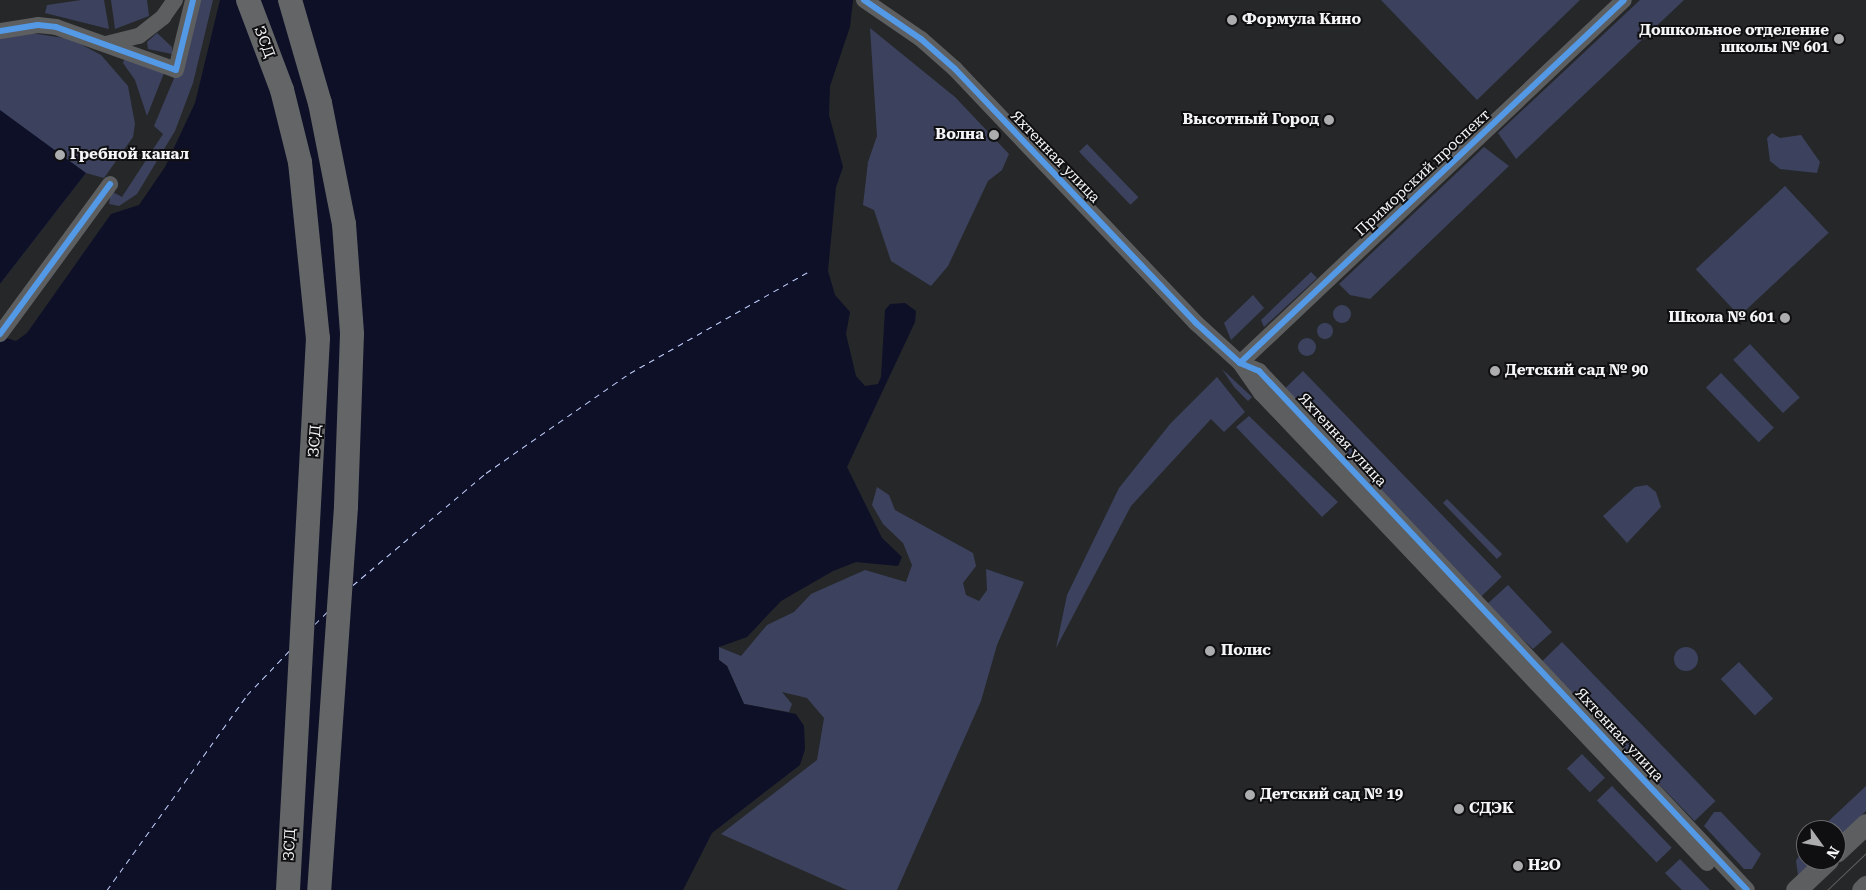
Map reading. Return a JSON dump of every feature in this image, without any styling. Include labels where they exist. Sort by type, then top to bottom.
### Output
[{"type":"highway","name":"ЗСД","points":[[248,0],[282,90],[300,162],[318,338],[288,890]]},
{"type":"highway","points":[[290,0],[320,103],[344,224],[352,334],[346,498],[319,890]]},
{"type":"main road","points":[[1846,843],[1866,824]]},
{"type":"main road","points":[[1796,890],[1817,870]]},
{"type":"main road","points":[[1862,890],[1866,886]]},
{"type":"street","points":[[106,44],[139,36],[163,17],[174,0]]},
{"type":"street","points":[[0,31],[38,24],[106,44],[176,70],[193,0]]},
{"type":"street","name":"Яхтенная улица","points":[[864,0],[902,26],[954,69],[1240,363],[1256,387],[1732,890]]},
{"type":"street","name":"Приморский проспект","points":[[1240,363],[1624,0]]},
{"type":"street","points":[[5,327],[110,184]]},
{"type":"street","name":"Яхтенная улица","points":[[1240,363],[1259,371],[1747,890]]},
{"type":"shaded area","points":[[81,0],[104,0],[109,29],[45,13],[47,5]]},
{"type":"shaded area","points":[[111,0],[147,0],[149,16],[115,29]]},
{"type":"shaded area","points":[[198,0],[213,0],[193,83],[175,131],[137,194],[119,206],[109,204],[111,191],[122,197],[163,134],[154,126],[180,64]]},
{"type":"shaded area","points":[[220,0],[853,0],[850,27],[830,86],[829,115],[843,167],[836,187],[828,271],[835,295],[850,312],[846,334],[856,376],[865,386],[878,384],[881,377],[885,310],[890,304],[905,303],[916,311],[915,322],[847,467],[882,538],[902,557],[898,566],[856,562],[833,571],[781,601],[747,637],[719,647],[719,660],[727,666],[744,704],[796,714],[804,726],[805,749],[800,765],[712,833],[683,890],[0,890],[0,336],[16,341],[27,333],[111,214],[139,205],[165,167],[195,103]]},
{"type":"shaded area","points":[[1381,0],[1580,0],[1477,100]]},
{"type":"shaded area","points":[[1640,0],[1684,0],[1516,159],[1498,133]]},
{"type":"shaded area","points":[[870,28],[955,97],[1009,154],[1002,170],[988,181],[948,266],[931,286],[891,261],[874,210],[863,205],[868,162],[877,136]]},
{"type":"shaded area","name":"Гребной канал","points":[[24,32],[71,39],[101,55],[128,86],[135,124],[133,137],[104,178],[86,173],[0,284],[0,38]]},
{"type":"shaded area","points":[[157,33],[172,47],[172,54],[148,49],[147,42]]},
{"type":"shaded area","points":[[125,57],[164,73],[147,116],[135,80],[123,63]]},
{"type":"shaded area","name":"Гребной канал","points":[[0,110],[86,173],[0,284]]},
{"type":"shaded area","points":[[1772,133],[1780,138],[1801,135],[1820,162],[1817,173],[1780,169],[1770,161],[1767,138]]},
{"type":"shaded area","points":[[1087,144],[1138,197],[1130,205],[1079,152]]},
{"type":"shaded area","points":[[1484,147],[1509,166],[1370,299],[1350,295],[1339,284]]},
{"type":"shaded area","points":[[1785,186],[1829,233],[1739,316],[1696,269]]},
{"type":"shaded area","points":[[1311,272],[1317,278],[1264,327],[1261,320]]},
{"type":"shaded area","points":[[1253,295],[1264,308],[1231,340],[1224,323]]},
{"type":"shaded area","points":[[1342,305],[1348,308],[1351,314],[1348,320],[1342,323],[1336,320],[1333,314],[1336,308]]},
{"type":"shaded area","points":[[1322,323],[1328,323],[1333,328],[1331,337],[1322,339],[1317,334],[1317,328]]},
{"type":"shaded area","points":[[1307,338],[1313,341],[1316,347],[1313,353],[1307,356],[1301,353],[1298,347],[1301,341]]},
{"type":"shaded area","points":[[1750,344],[1800,397],[1783,413],[1733,360]]},
{"type":"shaded area","points":[[1222,369],[1252,397],[1248,401],[1234,387]]},
{"type":"shaded area","points":[[1303,371],[1502,577],[1482,596],[1283,390]]},
{"type":"shaded area","points":[[1721,373],[1774,428],[1759,442],[1706,388]]},
{"type":"shaded area","points":[[1217,377],[1245,412],[1224,432],[1211,419],[1131,506],[1056,648],[1067,595],[1119,488],[1170,424]]},
{"type":"shaded area","points":[[1249,416],[1338,502],[1322,517],[1236,427]]},
{"type":"shaded area","points":[[1647,485],[1656,492],[1661,507],[1627,543],[1603,516],[1635,487]]},
{"type":"shaded area","points":[[877,487],[889,495],[895,510],[973,553],[976,566],[963,583],[966,595],[979,601],[987,590],[986,569],[1024,582],[997,645],[981,701],[897,890],[847,890],[721,834],[817,760],[824,718],[807,698],[782,692],[792,704],[789,712],[744,704],[727,666],[719,660],[719,647],[741,656],[767,625],[794,612],[811,594],[865,570],[906,582],[912,565],[903,543],[883,524],[872,505]]},
{"type":"shaded area","points":[[1447,499],[1502,554],[1497,559],[1443,503]]},
{"type":"shaded area","points":[[1508,585],[1552,632],[1533,649],[1486,605]]},
{"type":"shaded area","points":[[1562,642],[1716,801],[1695,821],[1541,662]]},
{"type":"shaded area","points":[[1686,647],[1694,651],[1698,659],[1694,667],[1686,671],[1678,667],[1674,659],[1678,651]]},
{"type":"shaded area","points":[[1739,662],[1773,699],[1755,716],[1721,679]]},
{"type":"shaded area","points":[[1582,754],[1605,778],[1590,792],[1567,769]]},
{"type":"shaded area","points":[[1612,786],[1672,848],[1657,862],[1597,801]]},
{"type":"shaded area","points":[[1866,786],[1866,811],[1846,830],[1846,820],[1830,820]]},
{"type":"shaded area","points":[[1714,812],[1721,812],[1761,854],[1752,869],[1744,869],[1704,826]]},
{"type":"shaded area","points":[[1680,859],[1710,890],[1682,890],[1665,873]]},
{"type":"shaded area","points":[[1797,870],[1804,870],[1798,875]]},
{"type":"ferry route","points":[[353,585],[486,473],[630,373],[811,270]]},
{"type":"ferry route","points":[[315,624],[328,611]]},
{"type":"ferry route","points":[[107,890],[247,695],[289,651]]},
{"type":"tram line","points":[[1827,890],[1866,853]]},
{"type":"cycle path","points":[[0,31],[38,25],[56,27],[176,70],[193,0]]},
{"type":"cycle path","points":[[864,0],[921,39],[955,69],[1196,323],[1240,363],[1259,371],[1747,890]]},
{"type":"cycle path","points":[[1240,363],[1624,0]]},
{"type":"cycle path","points":[[0,334],[110,184]]},
{"type":"place","name":"Формула Кино","points":[[1232,20]]},
{"type":"place","name":"Дошкольное отделение школы № 601","points":[[1839,39]]},
{"type":"place","name":"Высотный Город","points":[[1329,120]]},
{"type":"place","name":"Волна","points":[[994,135]]},
{"type":"place","name":"Гребной канал","points":[[60,155]]},
{"type":"place","name":"Школа № 601","points":[[1785,318]]},
{"type":"place","name":"Детский сад № 90","points":[[1495,371]]},
{"type":"place","name":"Полис","points":[[1210,651]]},
{"type":"place","name":"Детский сад № 19","points":[[1250,795]]},
{"type":"place","name":"СДЭК","points":[[1459,809]]},
{"type":"place","name":"H2O","points":[[1518,866]]}]
